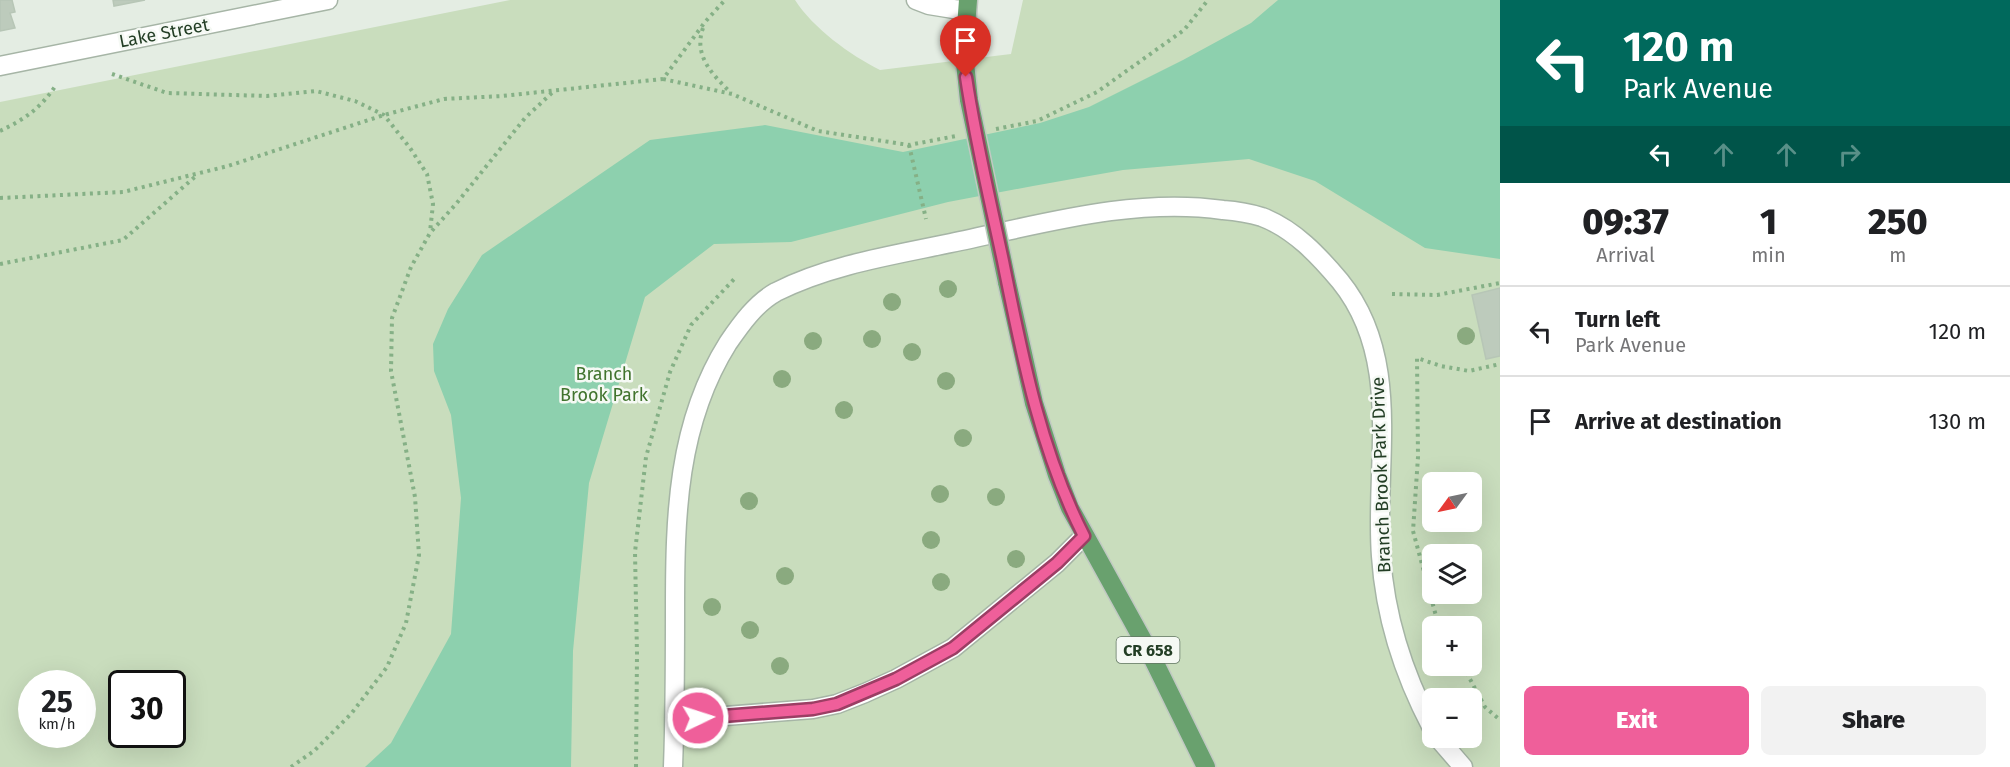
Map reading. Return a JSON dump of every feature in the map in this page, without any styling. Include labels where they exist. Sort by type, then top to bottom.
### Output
[{"type":"main road","name":"CR 658","points":[[967,6],[964,54],[969,100],[1027,377],[1041,429],[1065,497],[1084,536],[1150,653],[1206,767]]},
{"type":"street","name":"Lake Street","points":[[0,66],[328,0]]},
{"type":"street","points":[[916,0],[929,5],[967,6]]},
{"type":"street","name":"Branch Brook Park Drive","points":[[673,767],[675,535],[678,493],[685,449],[697,406],[717,364],[739,328],[763,301],[791,286],[852,265],[1101,213],[1150,207],[1213,208],[1264,218],[1289,232],[1315,253],[1337,277],[1357,305],[1376,354],[1381,394],[1380,532],[1384,587],[1395,636],[1407,674],[1422,706]]},
{"type":"street","points":[[675,720],[813,709],[837,704],[866,693],[953,648],[1057,563],[1084,536]]},
{"type":"street","points":[[1447,748],[1463,767]]},
{"type":"path","points":[[0,198],[123,192],[228,166],[384,115],[444,99],[663,79],[705,22],[725,0]]},
{"type":"path","points":[[705,22],[699,39],[707,68],[732,94]]},
{"type":"path","points":[[112,74],[167,93],[267,96],[316,91],[355,101],[384,115],[410,148],[426,174],[433,204],[430,233]]},
{"type":"path","points":[[0,130],[20,121],[45,102],[56,85]]},
{"type":"path","points":[[291,767],[314,751],[351,714],[387,667],[406,623],[418,555],[415,497],[391,371],[392,318],[411,267],[430,233],[525,118],[555,90]]},
{"type":"path","points":[[909,145],[926,219]]},
{"type":"path","points":[[0,264],[123,240],[199,173]]},
{"type":"path","points":[[1392,294],[1437,295],[1500,283]]},
{"type":"path","points":[[1436,616],[1413,531],[1418,458],[1418,358],[1441,366],[1469,371],[1500,364]]},
{"type":"path","points":[[1468,676],[1485,707],[1500,720]]},
{"type":"green space","name":"Branch Brook Park","points":[[510,0],[795,0],[812,21],[833,40],[880,70],[1011,54],[1023,0],[1500,0],[1500,767],[0,767],[0,102]]},
{"type":"shaded area","points":[[1278,0],[1500,0],[1500,259],[1425,248],[1315,181],[1249,159],[1123,170],[1033,186],[948,202],[791,242],[714,244],[645,297],[589,483],[573,651],[571,767],[365,767],[391,743],[451,634],[461,498],[451,415],[434,371],[433,344],[448,309],[482,255],[650,140],[765,125],[903,152],[1040,123],[1089,107],[1183,60],[1251,23]]},
{"type":"building","points":[[0,0],[12,0],[15,12],[10,13],[15,28],[0,31]]},
{"type":"building","points":[[113,0],[145,0],[114,6]]},
{"type":"building","points":[[1500,288],[1500,356],[1486,359],[1472,295]]},
{"type":"route","points":[[698,718],[813,709],[837,704],[896,679],[953,648],[1057,563],[1084,536],[1057,475],[1037,416],[966,77]]}]
